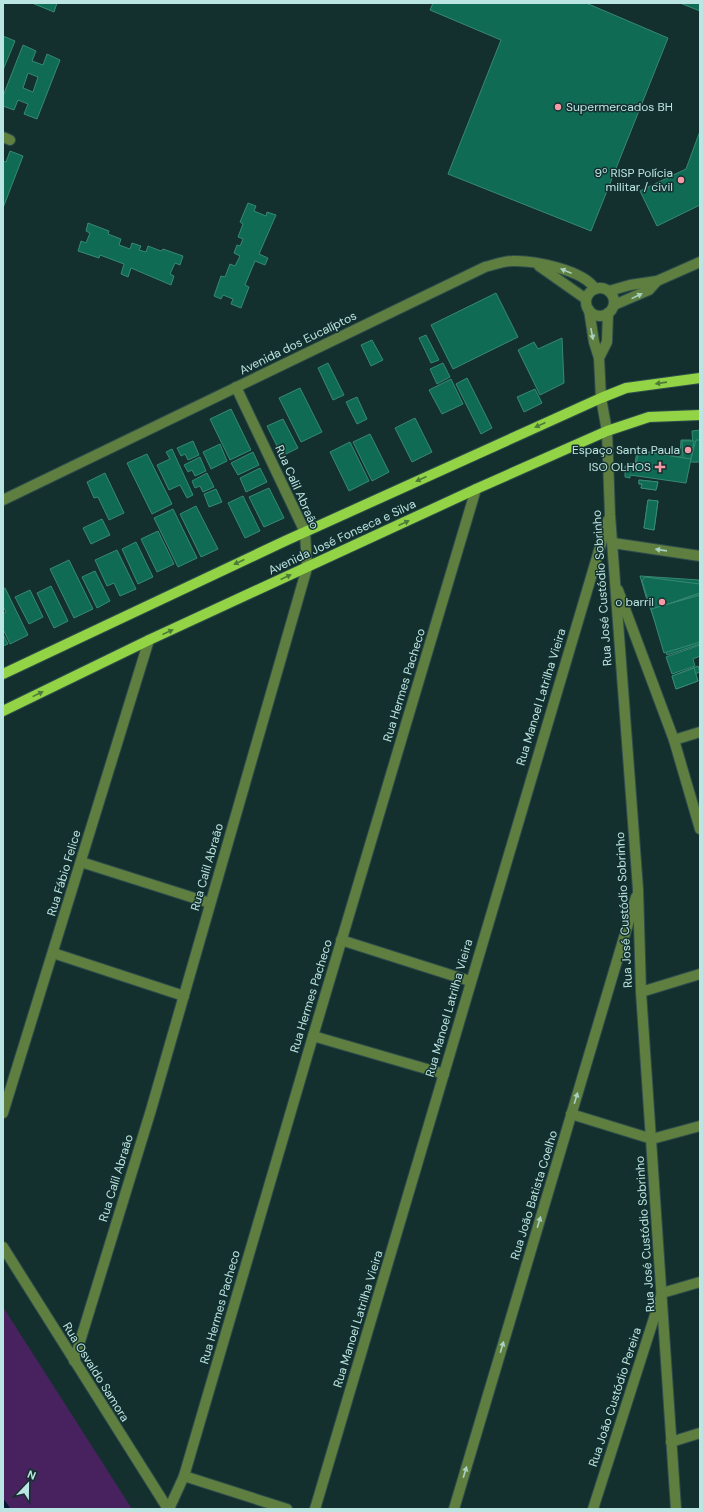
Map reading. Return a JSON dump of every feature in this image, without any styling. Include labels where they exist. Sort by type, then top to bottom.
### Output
[{"type":"main road","name":"Avenida José Fonseca e Silva","points":[[3,674],[305,532],[600,398],[626,388],[700,378]]},
{"type":"main road","name":"Avenida José Fonseca e Silva","points":[[3,711],[149,640],[476,489],[607,431],[649,417],[700,415]]},
{"type":"street","name":"Avenida dos Eucalíptos","points":[[3,500],[485,267],[511,261],[533,262],[558,268],[585,279],[594,289]]},
{"type":"street","points":[[533,262],[586,299],[594,342],[599,358]]},
{"type":"street","points":[[589,310],[599,316],[611,301],[630,285],[657,281],[700,262]]},
{"type":"street","points":[[611,301],[649,290],[657,281]]},
{"type":"street","points":[[586,299],[588,294],[594,289],[604,288],[611,301]]},
{"type":"street","name":"Rua José Custódio Sobrinho","points":[[611,301],[607,342],[599,358],[600,398],[607,431],[614,579],[638,889],[641,992],[676,1509]]},
{"type":"street","name":"Rua Calil Abraão","points":[[74,1361],[151,1110],[307,568],[305,532],[236,387]]},
{"type":"street","name":"Rua Hermes Pacheco","points":[[169,1509],[184,1476],[341,940],[476,489]]},
{"type":"street","name":"Rua Manoel Latrilha Vieira","points":[[315,1509],[444,1074],[470,981],[610,515]]},
{"type":"street","points":[[613,543],[700,556]]},
{"type":"street","points":[[614,579],[674,740],[700,829]]},
{"type":"street","name":"Rua Fábio Felice","points":[[3,1113],[149,640]]},
{"type":"street","points":[[674,740],[700,732]]},
{"type":"street","points":[[81,862],[210,903]]},
{"type":"street","name":"Rua João Batista Coelho","points":[[454,1509],[638,889]]},
{"type":"street","points":[[341,940],[470,981]]},
{"type":"street","points":[[53,953],[184,996]]},
{"type":"street","points":[[641,992],[700,974]]},
{"type":"street","points":[[313,1036],[444,1074]]},
{"type":"street","points":[[571,1114],[652,1139],[700,1126]]},
{"type":"street","name":"Rua Osvaldo Samora","points":[[3,1247],[169,1509]]},
{"type":"street","points":[[662,1293],[700,1282]]},
{"type":"street","name":"Rua João Custódio Pereira","points":[[593,1509],[662,1293]]},
{"type":"street","points":[[671,1442],[700,1433]]},
{"type":"street","points":[[184,1476],[287,1509]]},
{"type":"shaded area","points":[[3,1307],[132,1509],[3,1509]]},
{"type":"building","points":[[32,3],[57,3],[54,12]]},
{"type":"building","name":"Supermercados BH","points":[[433,3],[586,3],[668,38],[591,231],[448,174],[501,40],[430,10]]},
{"type":"building","points":[[680,3],[700,3],[700,11]]},
{"type":"building","points":[[3,36],[15,41],[3,70]]},
{"type":"building","points":[[23,45],[36,51],[32,61],[43,65],[47,54],[60,60],[37,119],[24,114],[28,104],[18,100],[14,110],[3,106],[3,96]],"holes":[[[28,73],[38,77],[33,92],[23,88]]]},
{"type":"building","name":"9º RISP Polícia militar / civil","points":[[700,131],[700,205],[657,226],[640,191],[686,169]]},
{"type":"building","points":[[10,151],[23,156],[3,208],[3,161],[6,162]]},
{"type":"building","points":[[248,203],[256,206],[254,211],[266,216],[267,212],[276,215],[259,254],[268,258],[265,265],[255,261],[245,285],[249,287],[241,308],[231,304],[233,299],[223,295],[221,299],[214,296],[221,276],[225,277],[230,264],[235,266],[240,256],[234,253],[237,245],[240,246],[243,239],[238,237],[243,224],[240,222]]},
{"type":"building","points":[[88,223],[109,231],[108,234],[121,239],[119,245],[130,249],[132,243],[141,246],[139,250],[146,252],[148,246],[161,251],[163,249],[183,256],[180,265],[175,263],[170,274],[174,276],[171,285],[131,268],[128,277],[121,274],[124,264],[100,255],[99,258],[78,251],[81,241],[86,243],[90,233],[86,231]]},
{"type":"building","points":[[496,293],[518,337],[453,369],[431,325]]},
{"type":"building","points":[[426,335],[439,360],[431,363],[419,338]]},
{"type":"building","points":[[562,338],[564,383],[540,395],[518,350],[534,342],[538,349]]},
{"type":"building","points":[[372,340],[383,360],[371,366],[361,345]]},
{"type":"building","points":[[328,363],[344,395],[333,400],[318,368]]},
{"type":"building","points":[[443,363],[450,377],[437,384],[430,369]]},
{"type":"building","points":[[467,378],[492,428],[481,434],[456,384]]},
{"type":"building","points":[[451,379],[463,404],[442,414],[429,390]]},
{"type":"building","points":[[300,388],[322,432],[301,442],[279,398]]},
{"type":"building","points":[[535,389],[542,403],[524,412],[517,397]]},
{"type":"building","points":[[357,397],[367,419],[357,424],[346,402]]},
{"type":"building","points":[[231,409],[251,450],[230,460],[210,419]]},
{"type":"building","points":[[415,418],[432,452],[412,462],[395,428]]},
{"type":"building","points":[[283,419],[298,448],[282,456],[267,426]]},
{"type":"building","points":[[700,430],[700,461],[694,462],[692,431]]},
{"type":"building","points":[[370,434],[389,472],[372,481],[353,442]]},
{"type":"building","name":"ISO OLHOS","points":[[681,440],[691,440],[685,481],[627,474],[628,464],[635,464],[637,450],[680,457]]},
{"type":"building","points":[[696,440],[700,440],[700,462],[690,462]]},
{"type":"building","points":[[193,441],[199,455],[188,460],[185,454],[181,456],[177,448]]},
{"type":"building","name":"Espaço Santa Paula","points":[[682,441],[694,441],[691,459],[683,458]]},
{"type":"building","points":[[350,442],[369,481],[349,491],[330,452]]},
{"type":"building","points":[[220,444],[227,461],[211,469],[203,452]]},
{"type":"building","points":[[172,449],[193,495],[187,498],[180,485],[169,490],[157,465],[170,459],[166,452]]},
{"type":"building","name":"ISO OLHOS","points":[[639,451],[691,459],[686,483],[630,475],[630,478],[625,477],[625,466],[631,467],[631,463],[636,464]]},
{"type":"building","points":[[253,452],[259,465],[238,475],[231,463]]},
{"type":"building","points":[[147,454],[172,504],[152,514],[127,463]]},
{"type":"building","points":[[200,457],[206,471],[195,476],[192,470],[188,472],[184,465]]},
{"type":"building","points":[[260,468],[267,482],[246,492],[240,478]]},
{"type":"building","points":[[105,473],[124,513],[109,520],[98,497],[94,498],[87,482]]},
{"type":"building","points":[[207,473],[214,487],[203,492],[200,486],[195,488],[192,481]]},
{"type":"building","points":[[639,480],[658,482],[656,490],[641,488],[642,484],[639,484]]},
{"type":"building","points":[[639,480],[658,482],[656,490],[641,488],[642,484],[639,484]]},
{"type":"building","points":[[269,488],[284,518],[264,527],[249,497]]},
{"type":"building","points":[[216,489],[222,502],[209,507],[204,494]]},
{"type":"building","points":[[243,496],[260,531],[245,538],[228,503]]},
{"type":"building","points":[[648,500],[658,501],[654,530],[644,528]]},
{"type":"building","points":[[648,500],[658,501],[654,530],[644,528]]},
{"type":"building","points":[[196,506],[218,549],[201,557],[180,514]]},
{"type":"building","points":[[173,509],[197,558],[178,567],[154,518]]},
{"type":"building","points":[[102,519],[110,535],[91,544],[83,528]]},
{"type":"building","points":[[158,531],[174,564],[157,572],[141,539]]},
{"type":"building","points":[[136,542],[153,577],[138,584],[122,549]]},
{"type":"building","points":[[117,550],[136,589],[120,596],[114,583],[107,586],[95,560]]},
{"type":"building","points":[[69,560],[93,609],[74,618],[50,569]]},
{"type":"building","points":[[95,571],[110,601],[97,608],[82,577]]},
{"type":"building","name":"o barril","points":[[640,576],[699,580],[700,593],[649,607]]},
{"type":"building","name":"o barril","points":[[645,577],[700,584],[700,593],[651,610],[642,581]]},
{"type":"building","points":[[51,586],[68,621],[54,628],[37,593]]},
{"type":"building","points":[[5,588],[28,635],[10,644],[3,629],[3,614],[6,612],[3,606],[3,589]]},
{"type":"building","points":[[30,590],[43,617],[29,624],[15,597]]},
{"type":"building","points":[[700,593],[700,644],[667,655],[651,610]]},
{"type":"building","points":[[700,595],[700,642],[664,653],[651,609]]},
{"type":"building","points":[[3,634],[8,644],[3,646]]},
{"type":"building","points":[[700,645],[700,656],[693,659],[695,666],[672,674],[666,657]]},
{"type":"building","points":[[698,666],[700,672],[695,674],[698,681],[676,689],[672,676]]},
{"type":"building","points":[[694,668],[698,681],[676,689],[672,676]]},
{"type":"waterway","points":[[3,1502],[8,1509]]},
{"type":"place","name":"Supermercados BH","points":[[558,107]]},
{"type":"place","name":"9º RISP Polícia militar / civil","points":[[681,180]]},
{"type":"place","name":"Espaço Santa Paula","points":[[688,450]]},
{"type":"place","name":"ISO OLHOS","points":[[660,467]]},
{"type":"place","name":"o barril","points":[[662,602]]}]
